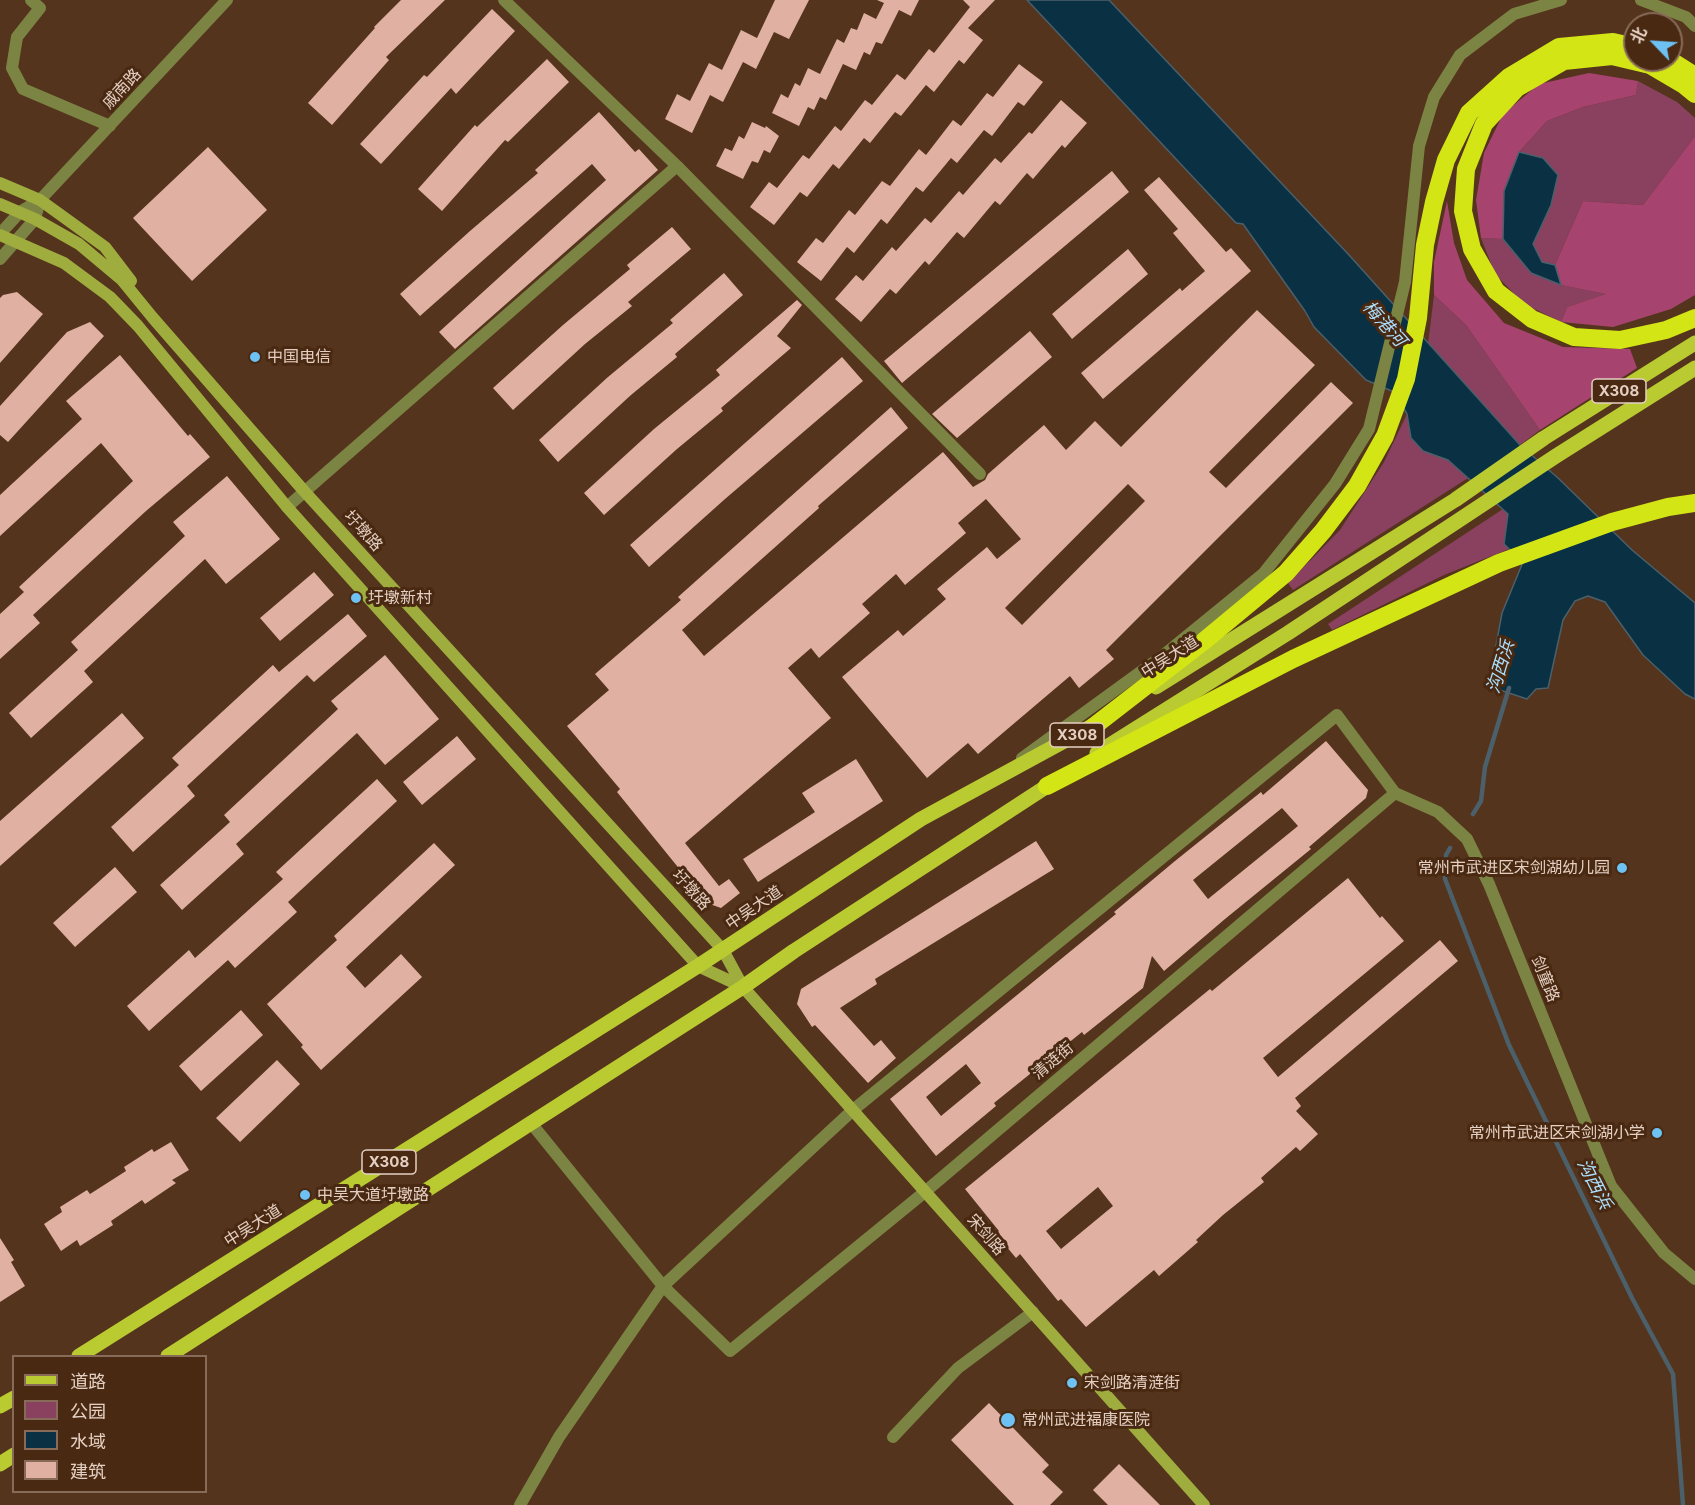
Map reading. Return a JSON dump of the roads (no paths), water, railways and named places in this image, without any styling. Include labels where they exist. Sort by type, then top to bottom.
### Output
[{"type":"highway","points":[[1093,727],[1204,641],[1286,573],[1323,531],[1357,486],[1377,433],[1406,379],[1418,318],[1417,245],[1434,202],[1446,160],[1469,113],[1509,77],[1559,47],[1613,42],[1623,44]]},
{"type":"highway","points":[[1623,59],[1612,56],[1564,61],[1517,88],[1484,124],[1466,169],[1463,211],[1472,249],[1496,291],[1532,319],[1574,337],[1620,340],[1666,330],[1695,318]]},
{"type":"highway","points":[[1672,72],[1695,94]]},
{"type":"highway","points":[[1047,786],[1293,659],[1444,587],[1555,541],[1612,522],[1668,507],[1695,503]]},
{"type":"main road","points":[[0,183],[40,200],[105,247],[129,278],[153,318]]},
{"type":"main road","name":"圩墩路","points":[[0,204],[35,219],[79,244],[122,280],[304,491],[723,950],[742,987]]},
{"type":"main road","points":[[0,235],[64,263],[110,297],[138,326],[287,507],[698,966],[742,987]]},
{"type":"main road","points":[[0,241],[15,243]]},
{"type":"main road","name":"中吴大道","points":[[81,1355],[698,966],[921,819],[1093,727],[1455,501],[1544,438],[1695,343]]},
{"type":"main road","name":"X308","points":[[170,1355],[742,987],[1136,727],[1288,633],[1556,456],[1695,368]]},
{"type":"main road","name":"宋剑路","points":[[742,987],[1204,1505]]},
{"type":"street","points":[[31,0],[40,8],[17,37],[12,68],[23,89],[110,126]]},
{"type":"street","name":"戚南路","points":[[40,200],[227,0]]},
{"type":"street","points":[[504,0],[677,166],[980,474]]},
{"type":"street","points":[[1417,245],[1419,146],[1434,97],[1460,55],[1514,14],[1561,0]]},
{"type":"street","points":[[1641,0],[1686,18],[1695,26]]},
{"type":"street","points":[[287,507],[677,166]]},
{"type":"street","points":[[0,235],[20,212],[40,200]]},
{"type":"street","points":[[0,259],[35,219],[40,200]]},
{"type":"street","points":[[987,783],[1165,654],[1263,574],[1377,433]]},
{"type":"street","name":"剑童路","points":[[853,1110],[1337,715],[1395,793],[1438,812],[1467,838],[1489,884],[1611,1186],[1664,1253],[1690,1268],[1695,1279]]},
{"type":"street","name":"清涟街","points":[[663,1286],[730,1351],[926,1191],[1395,793]]},
{"type":"street","points":[[520,1505],[559,1437],[663,1286],[853,1110]]},
{"type":"street","points":[[531,1123],[663,1286]]},
{"type":"street","points":[[893,1437],[958,1368],[1033,1312]]},
{"type":"water","name":"梅港河","points":[[1027,0],[1109,0],[1349,255],[1520,445],[1558,478],[1632,550],[1695,603],[1695,699],[1685,694],[1643,655],[1605,602],[1588,596],[1575,601],[1563,620],[1548,688],[1536,689],[1527,699],[1500,690],[1500,679],[1492,667],[1502,613],[1523,562],[1504,544],[1508,514],[1448,460],[1423,451],[1411,438],[1407,414],[1394,392],[1366,380],[1314,327],[1243,224],[1236,223]]},
{"type":"water","points":[[1519,152],[1543,158],[1558,175],[1551,205],[1533,244],[1542,262],[1555,265],[1561,285],[1531,273],[1503,239],[1504,191]]},
{"type":"waterway","name":"沟西浜","points":[[1473,814],[1481,801],[1485,767],[1509,688]]},
{"type":"waterway","name":"沟西浜","points":[[1450,848],[1446,855],[1445,879],[1509,1045],[1632,1298],[1673,1374],[1683,1505]]},
{"type":"place","name":"中国电信","points":[[255,357]]},
{"type":"place","name":"圩墩新村","points":[[356,598]]},
{"type":"place","name":"常州市武进区宋剑湖幼儿园","points":[[1622,868]]},
{"type":"place","name":"常州市武进区宋剑湖小学","points":[[1657,1133]]},
{"type":"place","name":"中吴大道圩墩路","points":[[305,1195]]},
{"type":"place","name":"宋剑路清涟街","points":[[1072,1383]]},
{"type":"place","name":"常州武进福康医院","points":[[1008,1420]]}]
